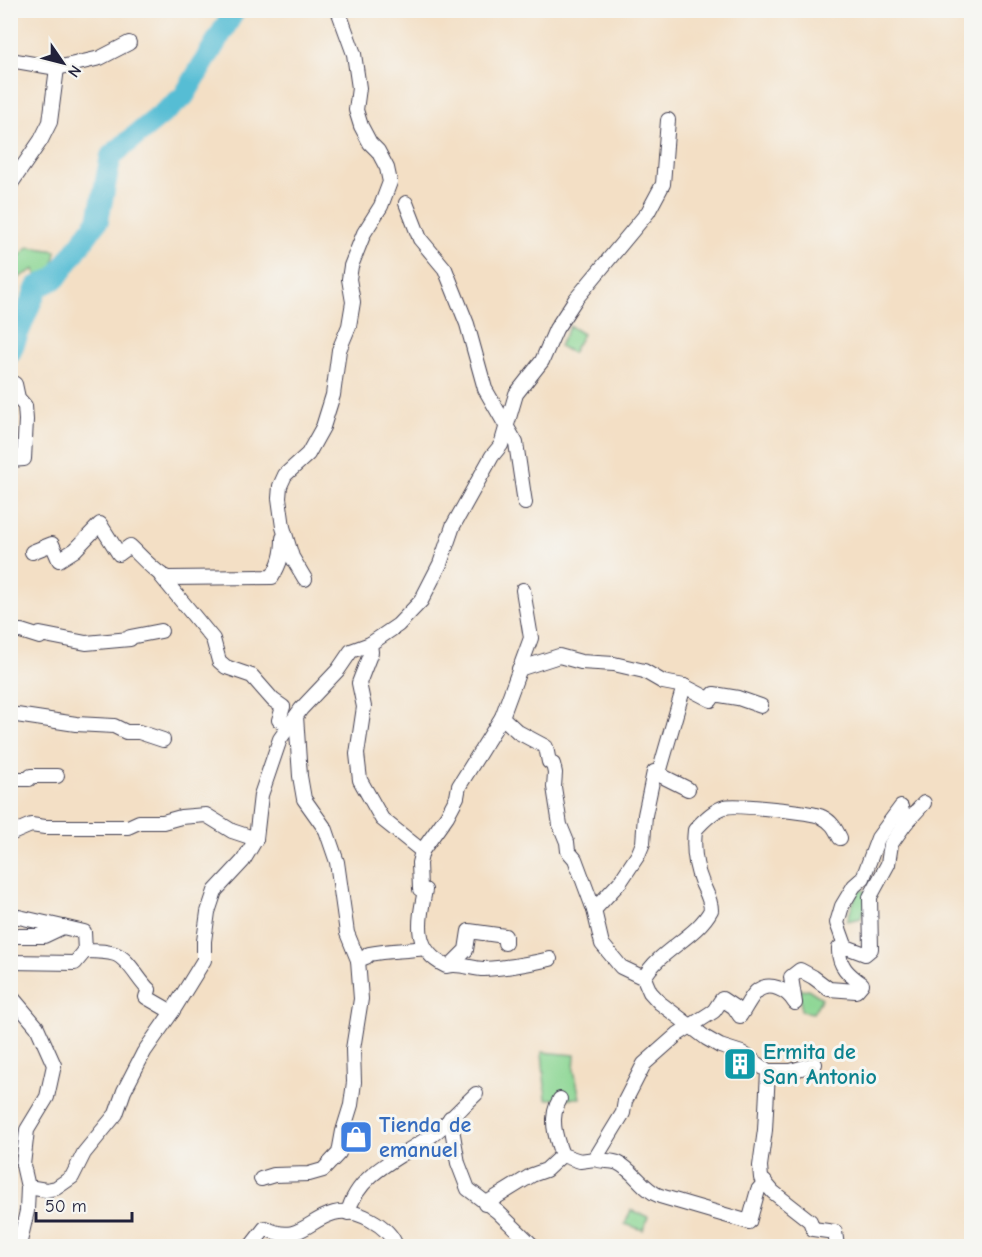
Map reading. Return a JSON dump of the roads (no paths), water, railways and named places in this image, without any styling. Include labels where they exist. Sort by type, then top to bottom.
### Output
[{"type":"street","points":[[160,576],[168,578],[272,577],[280,563],[283,550],[280,486],[285,475],[308,454],[323,427],[333,395],[339,350],[349,326],[353,302],[351,266],[364,233],[381,206],[390,182],[387,168],[361,126],[357,110],[359,88],[354,54],[338,10]]},
{"type":"street","points":[[10,60],[57,68],[100,58],[129,43]]},
{"type":"street","points":[[10,185],[41,140],[50,122],[57,68]]},
{"type":"street","points":[[28,1187],[46,1190],[56,1188],[72,1178],[84,1153],[116,1114],[124,1091],[144,1052],[204,960],[208,912],[215,891],[243,861],[256,839],[261,795],[280,739],[338,670],[351,651],[370,644],[398,625],[421,601],[440,564],[453,526],[492,456],[501,445],[516,394],[542,361],[556,329],[575,300],[648,212],[663,184],[668,120]]},
{"type":"street","points":[[406,202],[420,239],[445,269],[467,324],[485,389],[516,443],[525,503]]},
{"type":"street","points":[[10,460],[24,459],[26,420],[25,406],[18,398],[13,383]]},
{"type":"street","points":[[32,552],[52,544],[59,560],[75,550],[100,524],[119,554],[130,546],[149,562],[213,639],[219,661],[226,667],[252,676],[273,700],[283,707],[279,720],[293,721]]},
{"type":"street","points":[[283,527],[292,557],[305,579]]},
{"type":"street","points":[[505,943],[505,936],[469,931],[466,950],[453,963],[446,966],[436,961],[421,941],[420,918],[425,890],[420,888],[419,863],[422,851],[447,816],[457,797],[459,786],[502,717],[512,694],[531,638],[523,590]]},
{"type":"street","points":[[10,631],[21,631],[40,638],[40,634],[86,643],[130,639],[130,637],[161,631]]},
{"type":"street","points":[[370,644],[371,652],[359,683],[364,707],[357,754],[360,780],[382,819],[422,851]]},
{"type":"street","points":[[519,669],[560,656],[581,662],[614,664],[644,671],[663,682],[684,686],[711,700],[714,694],[738,698],[761,706]]},
{"type":"street","points":[[659,773],[684,686]]},
{"type":"street","points":[[10,714],[76,724],[114,726],[126,732],[139,732],[163,740]]},
{"type":"street","points":[[502,717],[518,732],[546,747],[549,762],[553,764],[555,773],[554,787],[560,825],[568,851],[575,859],[594,910],[602,944],[607,952],[621,967],[644,978],[650,992],[660,1003],[720,1046],[742,1053],[768,1071],[792,1071],[815,1064]]},
{"type":"street","points":[[261,1179],[274,1175],[309,1174],[322,1170],[339,1153],[351,1105],[354,1082],[353,1048],[361,999],[358,960],[347,933],[337,862],[326,830],[304,798],[293,721]]},
{"type":"street","points":[[594,910],[620,882],[638,855],[654,772],[688,789]]},
{"type":"street","points":[[10,779],[57,776]]},
{"type":"street","points":[[595,1159],[623,1113],[625,1101],[644,1064],[678,1034],[714,1011],[722,999],[740,1016],[754,994],[763,987],[776,987],[791,995],[795,1003],[791,977],[800,970],[829,990],[856,991],[862,984],[845,971],[838,957],[839,948],[865,954],[871,949],[870,897],[888,864],[891,844],[924,803]]},
{"type":"street","points":[[644,978],[659,960],[700,926],[711,910],[710,898],[701,881],[694,852],[695,830],[709,817],[724,807],[789,810],[820,815],[834,825],[840,838]]},
{"type":"street","points":[[846,948],[837,922],[842,906],[854,886],[863,878],[878,838],[901,807],[905,824]]},
{"type":"street","points":[[10,834],[31,825],[45,827],[128,826],[140,822],[163,822],[206,815],[232,831],[256,839]]},
{"type":"street","points":[[10,915],[84,932],[85,951],[75,963],[10,962]]},
{"type":"street","points":[[10,936],[44,936],[63,927]]},
{"type":"street","points":[[358,960],[369,954],[424,948]]},
{"type":"street","points":[[85,951],[116,954],[149,990],[146,996],[172,1012]]},
{"type":"street","points":[[453,963],[482,969],[509,968],[550,959]]},
{"type":"street","points":[[10,995],[38,1027],[54,1065],[47,1097],[27,1130],[23,1165],[28,1187],[27,1211],[19,1246]]},
{"type":"street","points":[[768,1071],[761,1178],[773,1192],[810,1221],[813,1229],[835,1232],[837,1246]]},
{"type":"street","points":[[348,1213],[352,1198],[368,1178],[432,1135],[476,1094]]},
{"type":"street","points":[[560,1099],[554,1108],[554,1118],[556,1137],[562,1155]]},
{"type":"street","points":[[450,1118],[458,1163],[468,1189],[498,1212],[534,1246]]},
{"type":"street","points":[[562,1155],[580,1161],[595,1159],[618,1163],[631,1172],[652,1193],[749,1222],[758,1190],[765,1182]]},
{"type":"street","points":[[485,1204],[532,1175],[546,1170],[562,1155]]},
{"type":"street","points":[[251,1246],[265,1228],[272,1232],[291,1235],[334,1213],[348,1213],[371,1219],[385,1229],[394,1239],[396,1246]]},
{"type":"waterway","points":[[10,353],[37,287],[56,278],[98,220],[111,156],[184,96],[235,10]]},
{"type":"place","name":"Ermita de San Antonio","points":[[740,1064]]},
{"type":"place","name":"Tienda de emanuel","points":[[356,1137]]}]
